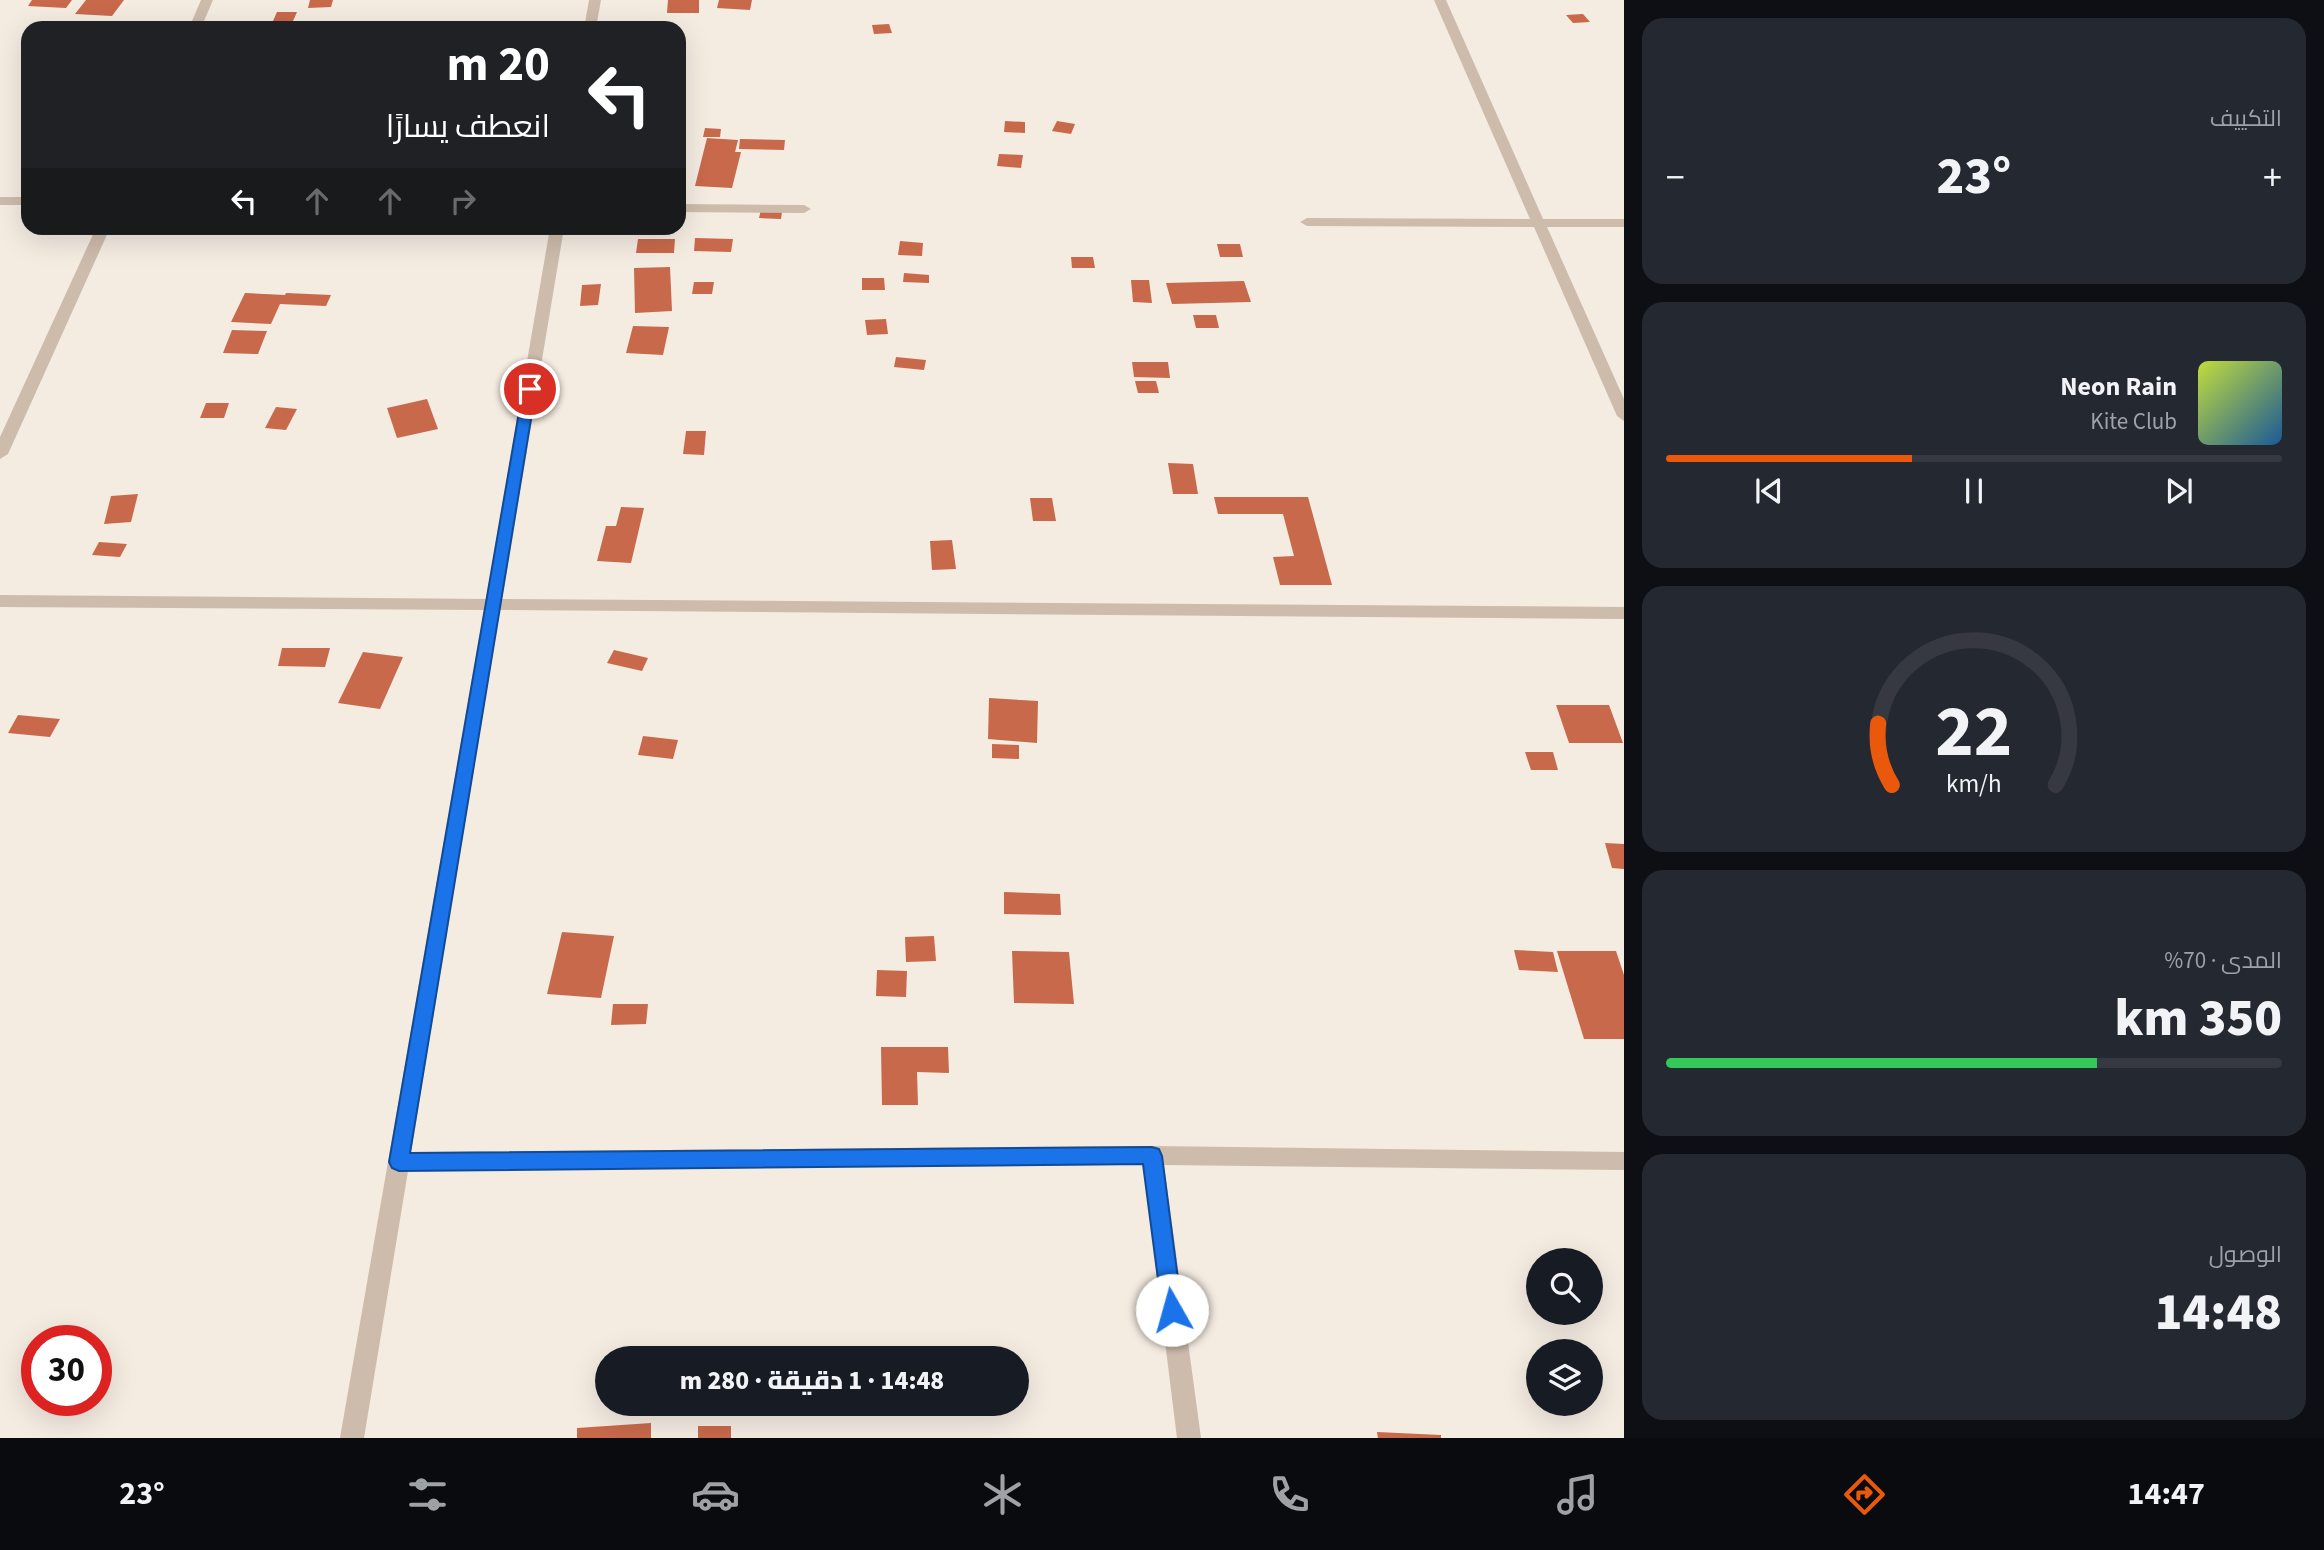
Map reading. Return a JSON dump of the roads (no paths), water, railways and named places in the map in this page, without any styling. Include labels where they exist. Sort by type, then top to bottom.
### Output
[{"type":"street","points":[[198,21],[207,0]]},
{"type":"street","points":[[591,21],[595,0]]},
{"type":"street","points":[[1440,0],[1624,416]]},
{"type":"street","points":[[0,201],[21,201]]},
{"type":"street","points":[[686,208],[804,209]]},
{"type":"street","points":[[1307,222],[1624,223]]},
{"type":"street","points":[[0,454],[100,235]]},
{"type":"street","points":[[352,1438],[556,235]]},
{"type":"street","points":[[0,601],[1624,613]]},
{"type":"street","points":[[399,1162],[1152,1156],[1624,1161]]},
{"type":"street","points":[[1152,1156],[1189,1438]]}]
